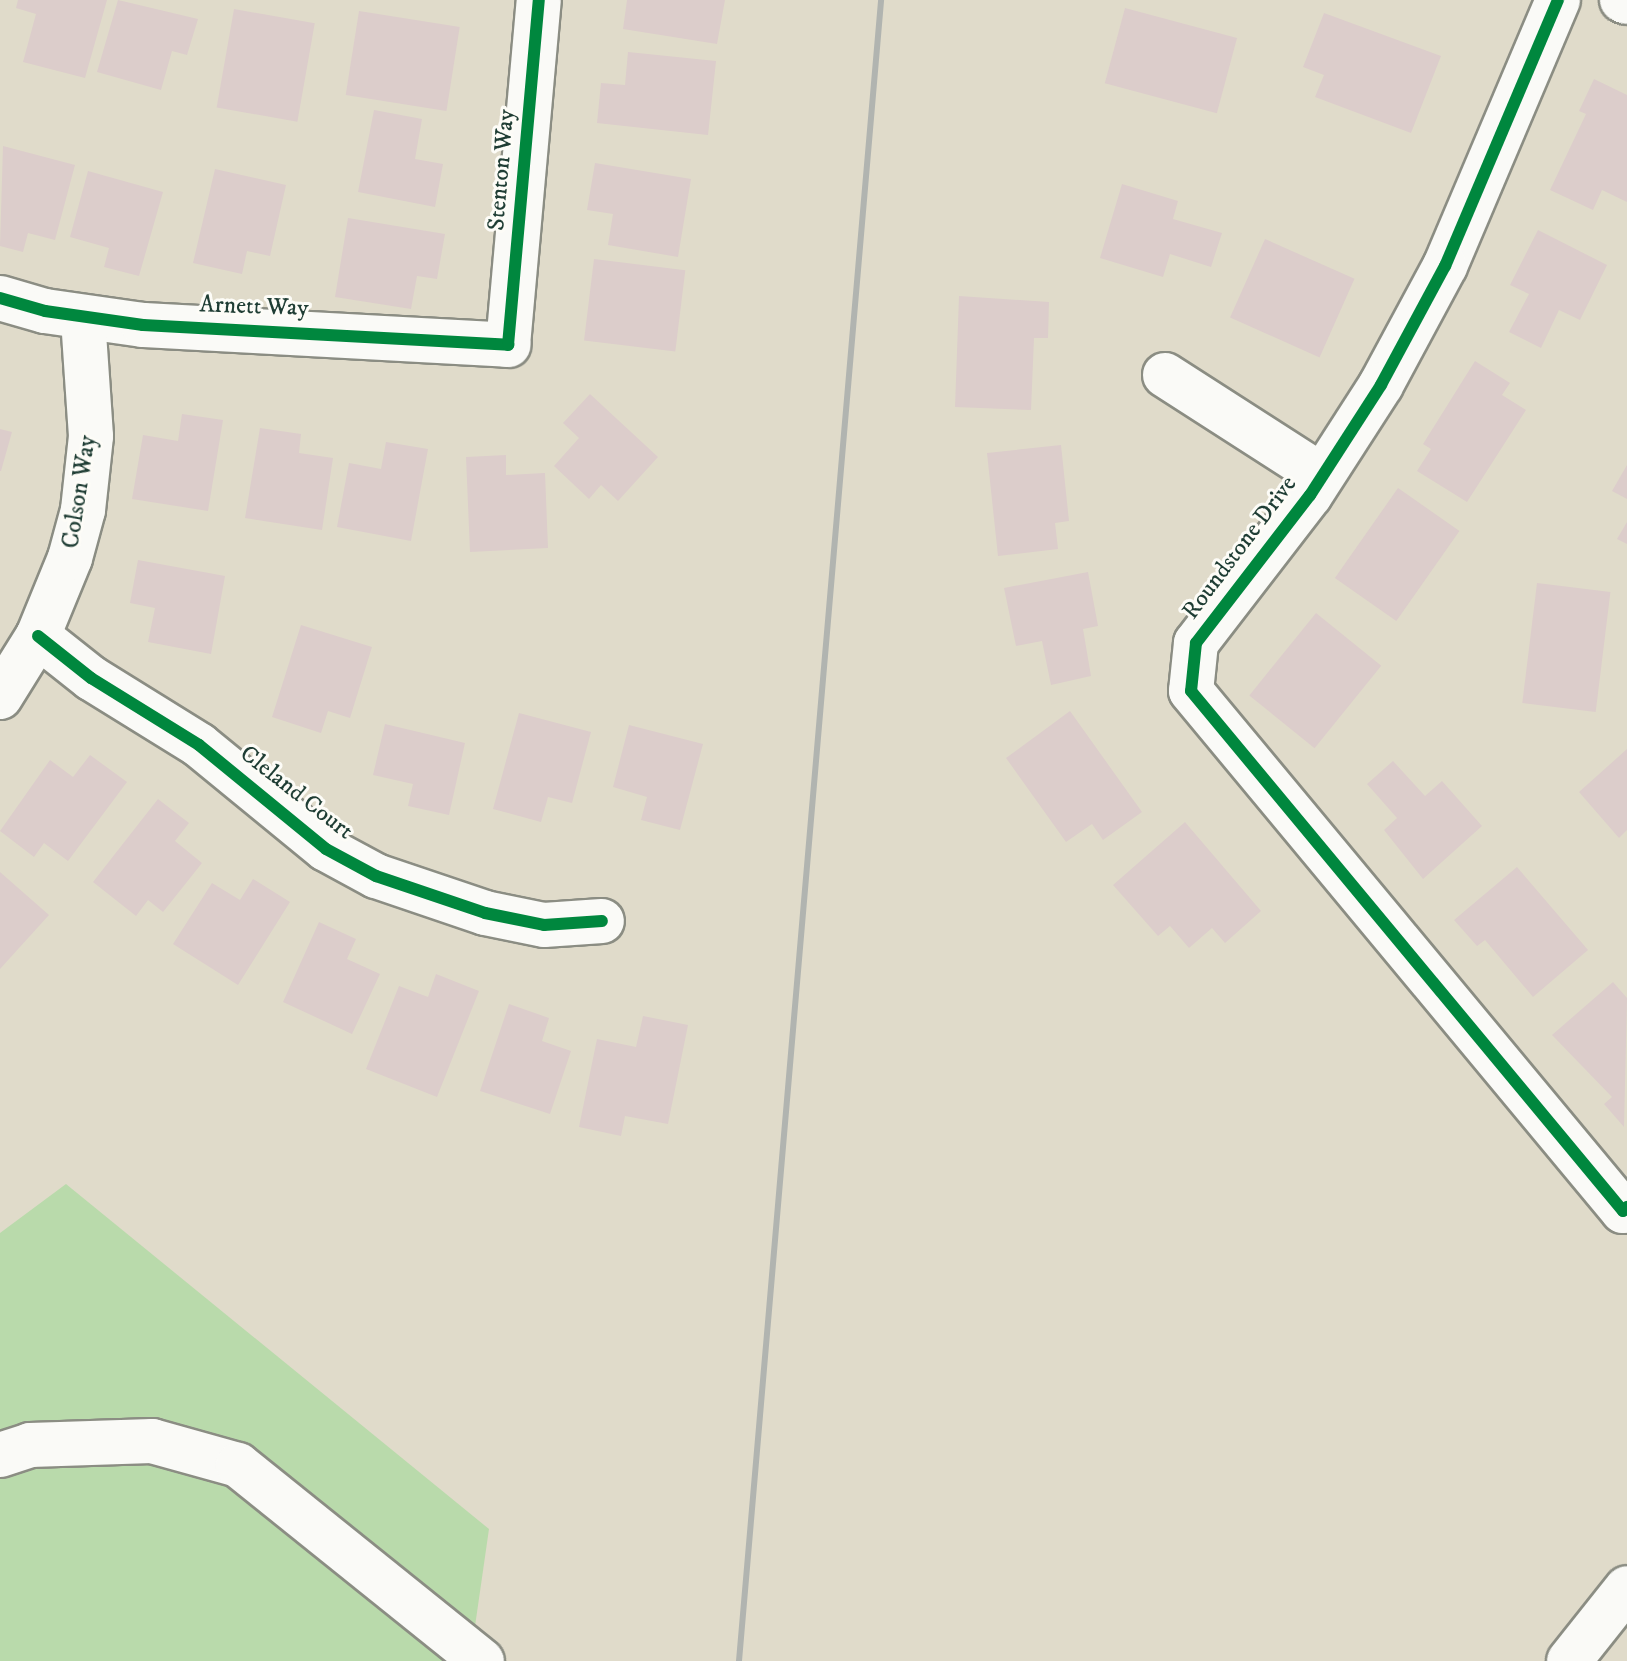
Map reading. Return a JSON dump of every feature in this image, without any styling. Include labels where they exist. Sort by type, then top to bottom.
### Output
[{"type":"street","name":"Stenton Way","points":[[508,345],[539,0]]},
{"type":"street","name":"Roundstone Drive","points":[[1558,0],[1445,266],[1381,385],[1321,475],[1196,643],[1191,691],[1626,1211]]},
{"type":"street","name":"Arnett Way","points":[[0,298],[83,318],[508,345]]},
{"type":"street","name":"Colson Way","points":[[0,697],[38,636],[70,558],[88,477],[91,394],[83,318]]},
{"type":"street","points":[[1165,375],[1321,475]]},
{"type":"street","name":"Cleland Court","points":[[38,636],[91,678],[199,745],[326,849],[376,876],[485,913],[544,925],[602,921]]},
{"type":"street","points":[[0,1455],[30,1445],[152,1441],[238,1465],[482,1661]]},
{"type":"street","points":[[1569,1661],[1627,1588]]},
{"type":"green space","points":[[66,1184],[489,1529],[470,1661],[0,1661],[0,1233]]},
{"type":"building","points":[[18,0],[107,0],[85,78],[23,62],[36,14],[16,8]]},
{"type":"building","points":[[118,0],[198,19],[187,55],[172,51],[161,90],[97,72]]},
{"type":"building","points":[[627,0],[725,0],[717,44],[623,29]]},
{"type":"building","points":[[1125,8],[1237,38],[1217,113],[1105,83]]},
{"type":"building","points":[[234,9],[315,23],[297,122],[217,107]]},
{"type":"building","points":[[359,11],[460,27],[446,111],[346,95]]},
{"type":"building","points":[[1324,13],[1441,56],[1411,133],[1315,97],[1324,75],[1303,67]]},
{"type":"building","points":[[628,52],[716,61],[708,135],[597,123],[601,83],[625,85]]},
{"type":"building","points":[[1594,79],[1627,95],[1627,202],[1602,190],[1593,210],[1550,190],[1586,114],[1579,111]]},
{"type":"building","points":[[374,110],[422,119],[415,159],[443,164],[435,207],[358,192]]},
{"type":"building","points":[[3,146],[75,165],[55,240],[28,233],[23,252],[0,246]]},
{"type":"building","points":[[595,163],[691,179],[678,257],[608,245],[613,214],[587,210]]},
{"type":"building","points":[[215,169],[286,185],[270,256],[247,251],[242,274],[193,263]]},
{"type":"building","points":[[88,171],[163,192],[139,276],[104,267],[109,248],[70,237]]},
{"type":"building","points":[[1122,184],[1178,201],[1173,219],[1222,233],[1211,267],[1170,254],[1163,277],[1100,258]]},
{"type":"building","points":[[348,218],[445,234],[437,279],[417,276],[411,309],[335,297]]},
{"type":"building","points":[[1538,230],[1607,265],[1580,320],[1559,310],[1541,348],[1509,332],[1529,294],[1510,285]]},
{"type":"building","points":[[1265,239],[1355,279],[1320,357],[1230,318]]},
{"type":"building","points":[[594,259],[685,270],[675,352],[584,340]]},
{"type":"building","points":[[959,296],[1049,302],[1048,338],[1034,338],[1031,410],[955,407]]},
{"type":"building","points":[[1475,361],[1510,383],[1502,395],[1526,410],[1467,502],[1417,471],[1431,449],[1423,444]]},
{"type":"building","points":[[590,394],[658,457],[618,501],[601,485],[589,499],[554,466],[579,438],[563,423]]},
{"type":"building","points":[[182,414],[223,420],[208,511],[132,499],[143,435],[178,441]]},
{"type":"building","points":[[260,428],[301,434],[299,453],[333,458],[322,530],[245,518]]},
{"type":"building","points":[[0,429],[12,432],[1,471],[0,471]]},
{"type":"building","points":[[386,442],[428,449],[411,541],[337,527],[349,463],[381,469]]},
{"type":"building","points":[[1061,445],[1069,521],[1055,523],[1058,549],[998,556],[987,453]]},
{"type":"building","points":[[506,455],[506,475],[545,473],[548,548],[470,552],[466,457]]},
{"type":"building","points":[[1627,465],[1627,499],[1612,491]]},
{"type":"building","points":[[1398,488],[1459,531],[1396,621],[1335,578]]},
{"type":"building","points":[[1627,522],[1627,544],[1617,539]]},
{"type":"building","points":[[138,560],[225,576],[211,654],[148,642],[155,608],[130,603]]},
{"type":"building","points":[[1088,572],[1098,626],[1083,629],[1091,676],[1051,685],[1042,641],[1016,646],[1004,588]]},
{"type":"building","points":[[1537,583],[1610,592],[1596,712],[1522,703]]},
{"type":"building","points":[[1316,613],[1381,666],[1315,748],[1249,695]]},
{"type":"building","points":[[301,625],[372,647],[350,718],[328,711],[321,733],[272,717]]},
{"type":"building","points":[[1070,711],[1142,812],[1103,840],[1092,824],[1066,842],[1006,758]]},
{"type":"building","points":[[519,713],[591,732],[572,803],[548,797],[541,822],[493,809]]},
{"type":"building","points":[[385,724],[465,743],[449,815],[408,806],[413,784],[373,775]]},
{"type":"building","points":[[629,725],[703,744],[680,830],[641,820],[647,797],[613,787]]},
{"type":"building","points":[[1627,749],[1627,830],[1619,838],[1579,792]]},
{"type":"building","points":[[90,755],[127,782],[68,861],[44,843],[34,857],[0,831],[50,760],[73,777]]},
{"type":"building","points":[[1393,761],[1425,796],[1442,781],[1482,826],[1423,879],[1384,830],[1397,818],[1367,784]]},
{"type":"building","points":[[158,799],[189,823],[175,841],[202,863],[163,912],[148,900],[136,916],[93,882]]},
{"type":"building","points":[[1185,822],[1261,911],[1225,943],[1212,928],[1189,948],[1170,926],[1158,936],[1113,885]]},
{"type":"building","points":[[1517,867],[1588,950],[1533,997],[1485,940],[1477,946],[1454,920]]},
{"type":"building","points":[[0,872],[49,915],[0,969]]},
{"type":"building","points":[[253,879],[290,902],[238,985],[173,944],[212,883],[240,900]]},
{"type":"building","points":[[319,922],[356,939],[347,959],[380,974],[352,1034],[283,1002]]},
{"type":"building","points":[[436,974],[479,991],[437,1097],[366,1069],[399,986],[428,997]]},
{"type":"building","points":[[1613,982],[1627,998],[1624,1127],[1604,1104],[1612,1097],[1552,1035]]},
{"type":"building","points":[[509,1004],[549,1018],[542,1041],[571,1051],[550,1114],[480,1091]]},
{"type":"building","points":[[643,1016],[688,1025],[668,1124],[625,1116],[621,1136],[579,1127],[597,1039],[636,1047]]},
{"type":"railway","points":[[739,1661],[881,0]]},
{"type":"cycle path","points":[[0,298],[45,311],[143,325],[508,345],[539,0]]},
{"type":"cycle path","points":[[1558,0],[1445,266],[1381,385],[1310,495],[1196,643],[1191,691],[1623,1211],[1627,1207]]},
{"type":"cycle path","points":[[38,636],[91,678],[199,745],[326,849],[376,876],[485,913],[544,925],[602,921]]}]
